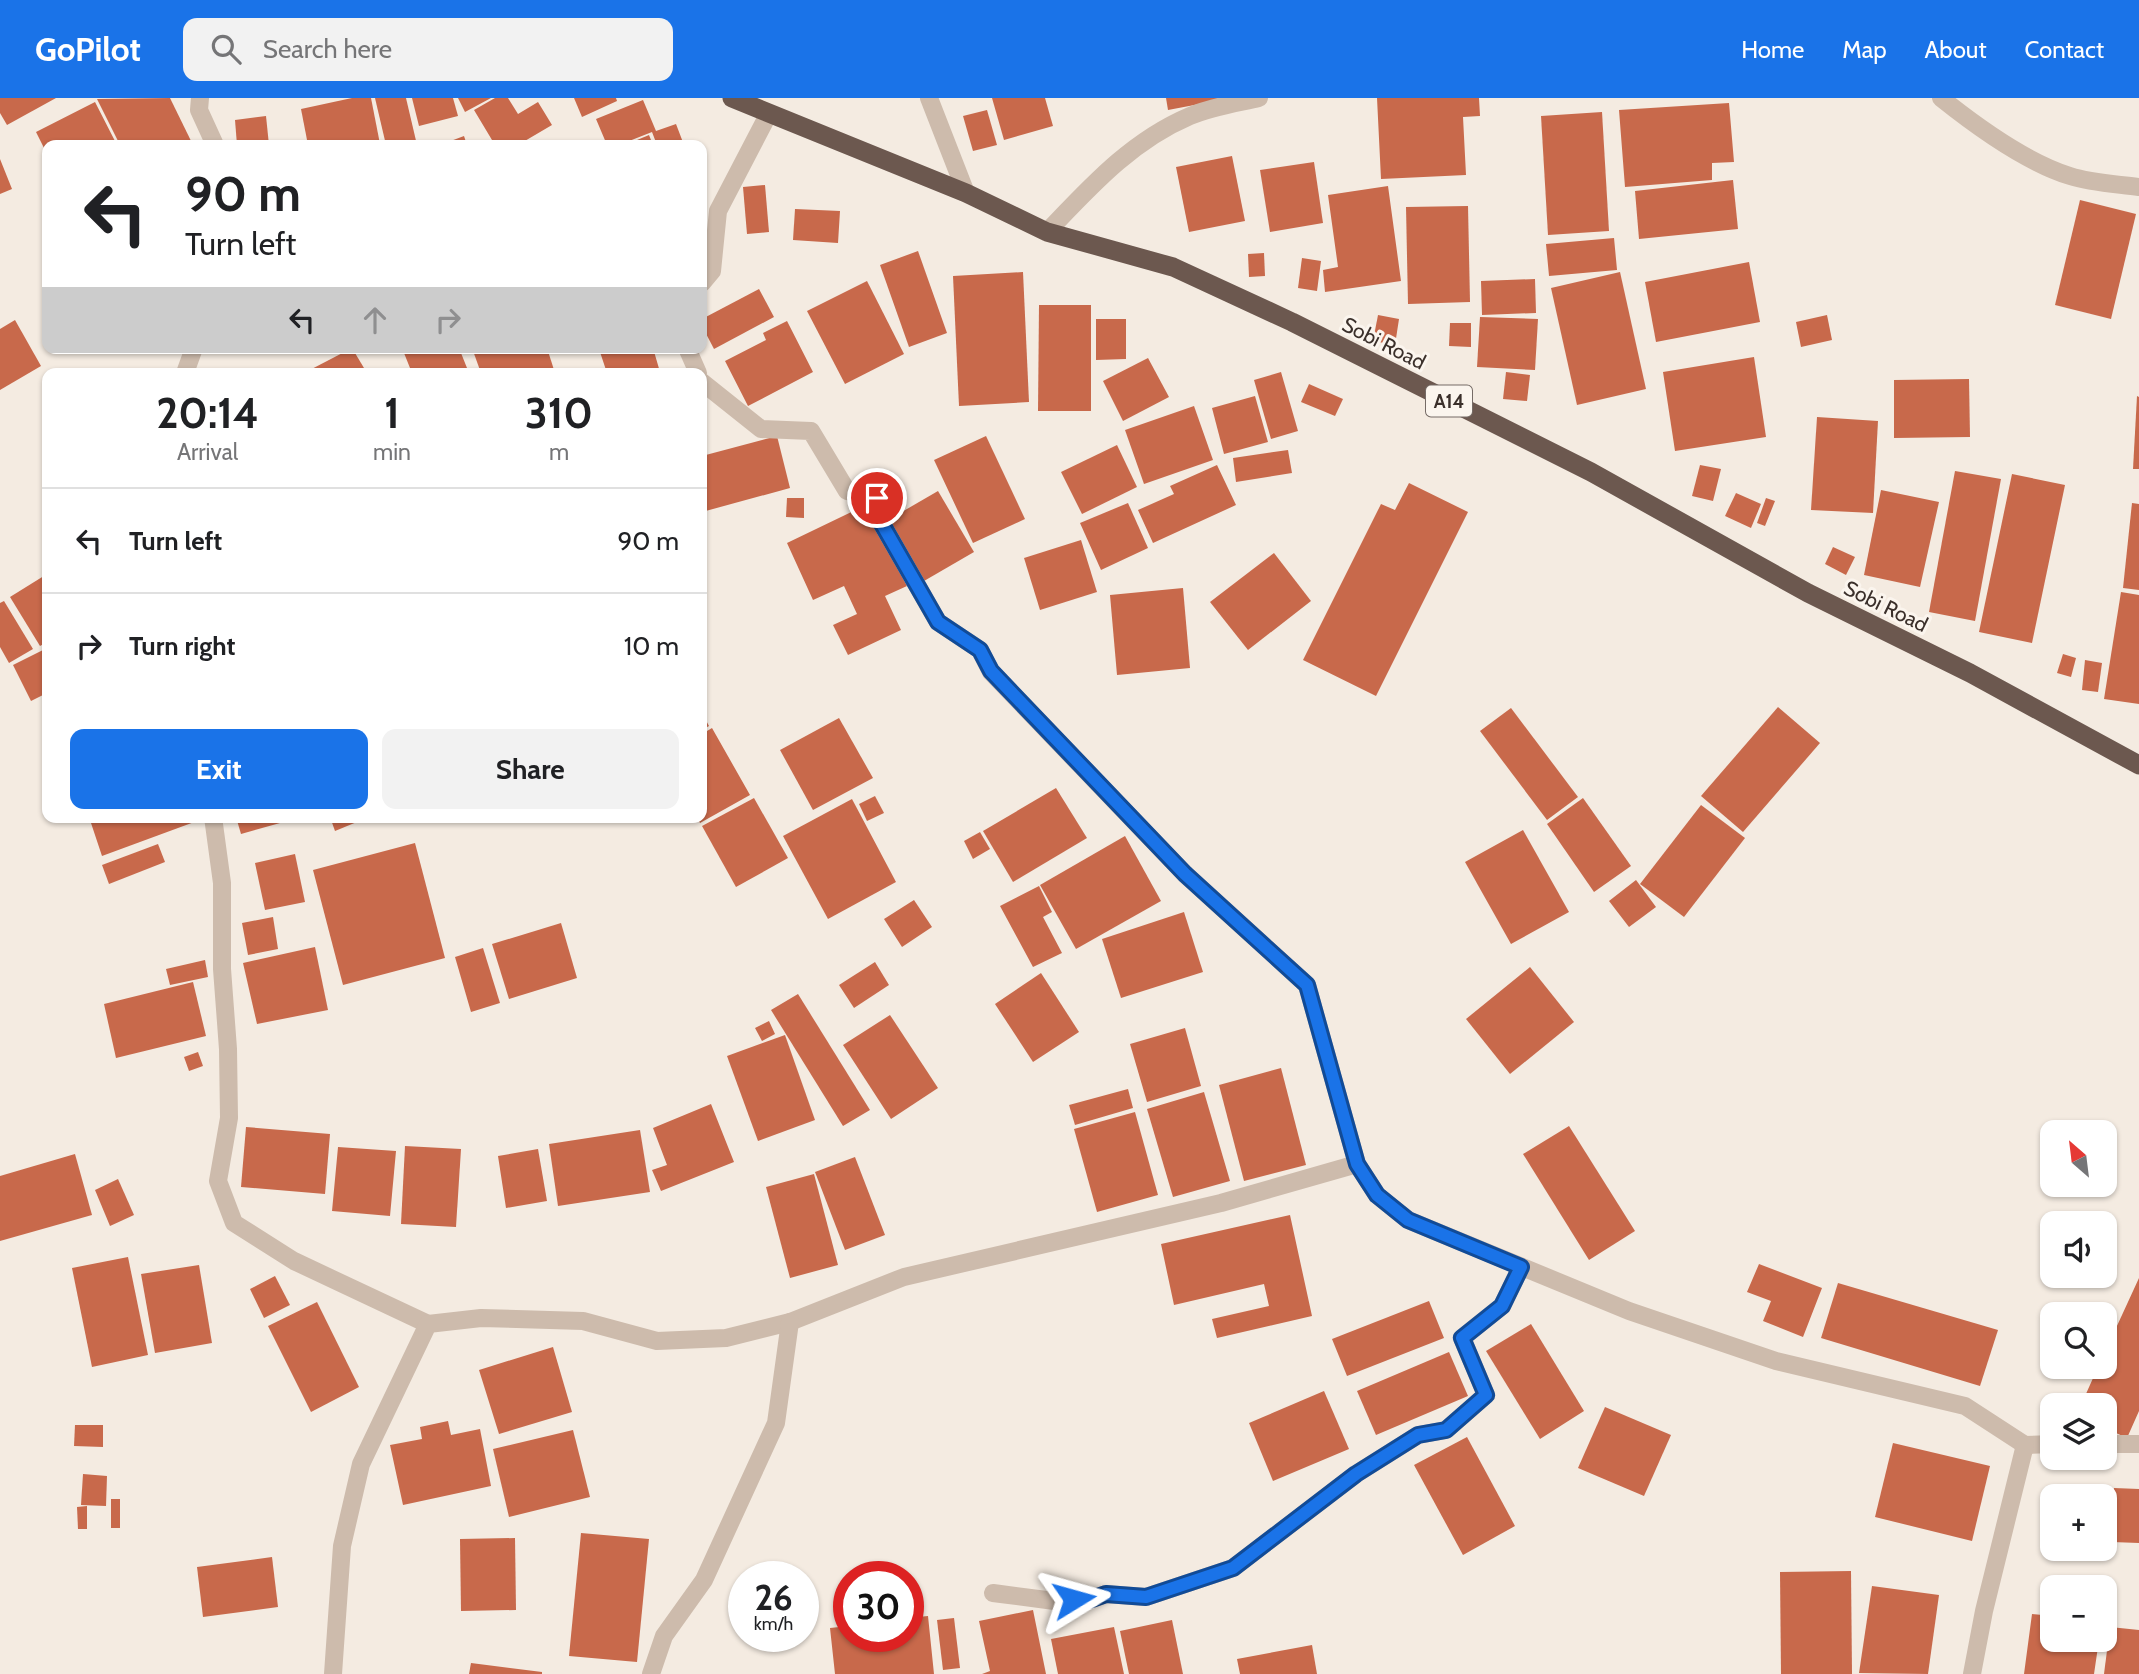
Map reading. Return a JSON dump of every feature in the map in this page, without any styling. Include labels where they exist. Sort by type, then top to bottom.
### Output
[{"type":"highway","name":"Sobi Road","points":[[732,98],[768,115],[966,193],[1047,232],[1173,267],[1292,322],[1591,472],[1808,593],[1970,673],[2139,765]]},
{"type":"street","points":[[200,98],[199,110],[213,140]]},
{"type":"street","points":[[929,98],[966,193]]},
{"type":"street","points":[[1047,232],[1100,177],[1138,144],[1191,115],[1259,98]]},
{"type":"street","points":[[1941,98],[1985,130],[2048,167],[2071,177],[2139,187]]},
{"type":"street","points":[[707,277],[712,271],[718,211],[768,115]]},
{"type":"street","points":[[707,386],[761,429],[811,431],[847,491],[877,498],[882,524],[938,622],[980,650],[991,671],[1185,874],[1307,985],[1357,1164],[1377,1195],[1408,1220],[1629,1311],[1776,1361],[1965,1406],[2025,1445],[2040,1444]]},
{"type":"street","points":[[214,823],[222,883],[222,968],[228,1049],[229,1118],[219,1181],[234,1223],[294,1261],[428,1324],[481,1318],[583,1321],[657,1341],[726,1338],[790,1322],[904,1277],[1208,1206],[1357,1164]]},
{"type":"street","points":[[993,1593],[1062,1602],[1074,1599],[1089,1600],[1106,1594],[1146,1597],[1233,1568],[1356,1474],[1418,1435],[1446,1430],[1486,1395],[1462,1338],[1502,1306],[1521,1267]]},
{"type":"street","points":[[651,1674],[664,1636],[704,1580],[776,1423],[790,1322]]},
{"type":"street","points":[[333,1674],[342,1546],[361,1464],[428,1324]]},
{"type":"street","points":[[2117,1444],[2139,1444]]},
{"type":"street","points":[[1972,1674],[1984,1611],[2025,1445]]},
{"type":"building","points":[[0,98],[56,98],[7,125],[0,113]]},
{"type":"building","points":[[170,98],[191,140],[118,140],[97,99]]},
{"type":"building","points":[[352,98],[371,98],[379,140],[307,140],[301,109]]},
{"type":"building","points":[[375,98],[406,98],[416,140],[385,140]]},
{"type":"building","points":[[412,98],[453,98],[458,116],[419,126]]},
{"type":"building","points":[[458,98],[491,98],[465,112]]},
{"type":"building","points":[[495,98],[508,98],[518,114],[538,102],[552,125],[526,140],[492,140],[474,110]]},
{"type":"building","points":[[574,98],[616,98],[617,101],[582,117]]},
{"type":"building","points":[[992,98],[1045,98],[1053,126],[1004,140]]},
{"type":"building","points":[[1166,98],[1226,98],[1226,99],[1168,110]]},
{"type":"building","points":[[1377,98],[1479,98],[1480,116],[1463,117],[1466,175],[1381,179]]},
{"type":"building","points":[[643,100],[656,131],[676,124],[682,140],[655,140],[652,132],[632,140],[605,140],[596,119]]},
{"type":"building","points":[[95,102],[114,140],[42,140],[42,144],[36,132]]},
{"type":"building","points":[[1729,103],[1734,162],[1712,163],[1712,180],[1625,187],[1619,110]]},
{"type":"building","points":[[987,110],[997,145],[973,151],[963,116]]},
{"type":"building","points":[[1602,112],[1609,231],[1548,235],[1541,116]]},
{"type":"building","points":[[266,116],[268,140],[237,140],[235,120]]},
{"type":"building","points":[[649,135],[651,140],[637,140]]},
{"type":"building","points":[[1232,156],[1245,221],[1189,232],[1176,167]]},
{"type":"building","points":[[0,159],[12,189],[0,194]]},
{"type":"building","points":[[1314,162],[1323,223],[1270,232],[1260,170]]},
{"type":"building","points":[[1733,180],[1738,229],[1639,239],[1635,191]]},
{"type":"building","points":[[765,185],[769,232],[747,234],[743,187]]},
{"type":"building","points":[[1388,186],[1401,281],[1325,292],[1323,270],[1338,267],[1328,195]]},
{"type":"building","points":[[2080,200],[2136,214],[2111,319],[2055,305]]},
{"type":"building","points":[[1468,206],[1470,302],[1408,304],[1406,207]]},
{"type":"building","points":[[795,209],[840,211],[838,243],[793,240]]},
{"type":"building","points":[[1614,238],[1617,270],[1549,276],[1546,244]]},
{"type":"building","points":[[918,251],[947,333],[909,347],[880,265]]},
{"type":"building","points":[[1264,253],[1265,276],[1249,277],[1248,254]]},
{"type":"building","points":[[1302,258],[1321,261],[1317,291],[1298,288]]},
{"type":"building","points":[[1749,262],[1760,322],[1656,342],[1645,282]]},
{"type":"building","points":[[1023,272],[1029,402],[959,406],[953,276]]},
{"type":"building","points":[[1620,272],[1646,389],[1577,405],[1551,288]]},
{"type":"building","points":[[1535,279],[1536,313],[1482,315],[1481,281]]},
{"type":"building","points":[[867,281],[904,354],[845,384],[807,311]]},
{"type":"building","points":[[759,289],[774,317],[714,349],[707,336],[707,316]]},
{"type":"building","points":[[1039,305],[1091,305],[1091,411],[1038,411]]},
{"type":"building","points":[[1378,315],[1399,319],[1395,345],[1373,341]]},
{"type":"building","points":[[1827,315],[1832,340],[1801,347],[1796,322]]},
{"type":"building","points":[[1480,317],[1538,319],[1535,370],[1477,367]]},
{"type":"building","points":[[1096,319],[1126,319],[1126,359],[1096,360]]},
{"type":"building","points":[[15,320],[41,366],[0,390],[0,329]]},
{"type":"building","points":[[787,321],[813,372],[748,406],[725,361],[766,340],[763,333]]},
{"type":"building","points":[[1450,323],[1471,323],[1471,347],[1449,346]]},
{"type":"building","points":[[340,354],[356,354],[364,368],[314,368]]},
{"type":"building","points":[[404,354],[461,354],[467,368],[410,368]]},
{"type":"building","points":[[474,354],[549,354],[553,368],[479,368]]},
{"type":"building","points":[[601,354],[655,354],[659,368],[605,368]]},
{"type":"building","points":[[1754,357],[1766,437],[1675,451],[1663,372]]},
{"type":"building","points":[[1148,358],[1169,397],[1123,421],[1103,381]]},
{"type":"building","points":[[1281,372],[1298,431],[1271,439],[1254,380]]},
{"type":"building","points":[[1506,372],[1530,375],[1527,401],[1503,399]]},
{"type":"building","points":[[1969,379],[1970,437],[1894,438],[1894,380]]},
{"type":"building","points":[[1309,384],[1343,399],[1335,416],[1301,402]]},
{"type":"building","points":[[1255,396],[1268,442],[1224,454],[1212,408]]},
{"type":"building","points":[[2137,396],[2139,469],[2133,469]]},
{"type":"building","points":[[1194,406],[1213,460],[1144,484],[1125,430]]},
{"type":"building","points":[[1817,417],[1878,421],[1873,513],[1811,510]]},
{"type":"building","points":[[777,436],[790,488],[707,511],[707,455]]},
{"type":"building","points":[[986,436],[1025,519],[973,543],[934,460]]},
{"type":"building","points":[[1117,445],[1137,487],[1082,514],[1061,472]]},
{"type":"building","points":[[1288,450],[1292,473],[1236,482],[1233,458]]},
{"type":"building","points":[[1217,465],[1236,505],[1153,543],[1138,510],[1174,494],[1170,486]]},
{"type":"building","points":[[1700,465],[1721,469],[1713,501],[1692,496]]},
{"type":"building","points":[[1955,471],[2001,479],[1975,621],[1929,612]]},
{"type":"building","points":[[2012,474],[2065,485],[2032,643],[1979,632]]},
{"type":"building","points":[[1409,483],[1468,512],[1376,696],[1303,660],[1381,504],[1395,510]]},
{"type":"building","points":[[1881,490],[1939,502],[1920,587],[1864,575]]},
{"type":"building","points":[[938,491],[974,552],[924,581],[888,520]]},
{"type":"building","points":[[1736,493],[1761,504],[1751,528],[1725,516]]},
{"type":"building","points":[[787,498],[804,498],[804,518],[786,517]]},
{"type":"building","points":[[1766,498],[1775,501],[1765,526],[1757,523]]},
{"type":"building","points":[[1128,503],[1148,548],[1101,570],[1080,523]]},
{"type":"building","points":[[2132,503],[2139,504],[2139,590],[2123,588]]},
{"type":"building","points":[[868,504],[907,586],[885,596],[901,630],[848,655],[833,625],[857,614],[844,586],[813,600],[787,543]]},
{"type":"building","points":[[1081,540],[1097,592],[1040,610],[1024,558]]},
{"type":"building","points":[[1833,547],[1855,557],[1846,575],[1825,564]]},
{"type":"building","points":[[1274,553],[1311,601],[1248,650],[1210,602]]},
{"type":"building","points":[[42,577],[42,645],[40,646],[10,597]]},
{"type":"building","points":[[1183,588],[1190,668],[1117,675],[1110,595]]},
{"type":"building","points":[[2121,592],[2139,595],[2139,704],[2104,699]]},
{"type":"building","points":[[4,601],[33,649],[9,663],[0,647],[0,603]]},
{"type":"building","points":[[42,650],[42,696],[31,701],[13,665]]},
{"type":"building","points":[[2063,654],[2076,658],[2071,677],[2057,673]]},
{"type":"building","points":[[2085,660],[2102,663],[2098,692],[2082,690]]},
{"type":"building","points":[[1778,707],[1820,743],[1743,832],[1701,796]]},
{"type":"building","points":[[1511,708],[1578,797],[1547,820],[1480,731]]},
{"type":"building","points":[[839,718],[873,778],[813,810],[780,750]]},
{"type":"building","points":[[712,728],[750,795],[707,819],[707,731]]},
{"type":"building","points":[[1056,788],[1087,838],[1013,882],[983,831]]},
{"type":"building","points":[[875,796],[884,813],[867,821],[859,804]]},
{"type":"building","points":[[754,798],[788,858],[736,887],[702,826]]},
{"type":"building","points":[[1583,798],[1631,866],[1594,892],[1547,824]]},
{"type":"building","points":[[852,799],[896,882],[828,919],[783,836]]},
{"type":"building","points":[[1701,805],[1745,838],[1684,917],[1640,884]]},
{"type":"building","points":[[91,823],[192,823],[102,856]]},
{"type":"building","points":[[238,823],[280,823],[241,834]]},
{"type":"building","points":[[332,823],[354,823],[335,831]]},
{"type":"building","points":[[1523,830],[1569,912],[1511,944],[1465,862]]},
{"type":"building","points":[[980,832],[990,849],[973,859],[964,841]]},
{"type":"building","points":[[1125,836],[1161,901],[1076,949],[1040,885]]},
{"type":"building","points":[[415,843],[445,958],[343,985],[313,870]]},
{"type":"building","points":[[158,844],[165,862],[109,884],[102,865]]},
{"type":"building","points":[[295,854],[305,902],[265,910],[255,863]]},
{"type":"building","points":[[1636,880],[1656,907],[1629,927],[1609,901]]},
{"type":"building","points":[[1039,886],[1052,912],[1043,917],[1062,953],[1033,967],[1000,906]]},
{"type":"building","points":[[914,900],[932,927],[902,947],[884,919]]},
{"type":"building","points":[[1184,912],[1203,972],[1121,998],[1102,939]]},
{"type":"building","points":[[273,917],[278,949],[248,955],[242,923]]},
{"type":"building","points":[[561,923],[577,978],[509,999],[492,944]]},
{"type":"building","points":[[315,947],[328,1010],[257,1024],[243,963]]},
{"type":"building","points":[[483,948],[500,1003],[471,1012],[455,957]]},
{"type":"building","points":[[205,960],[208,977],[170,985],[166,969]]},
{"type":"building","points":[[875,962],[889,985],[854,1008],[839,985]]},
{"type":"building","points":[[1530,967],[1574,1022],[1510,1074],[1466,1019]]},
{"type":"building","points":[[1041,973],[1079,1032],[1033,1062],[995,1004]]},
{"type":"building","points":[[193,982],[206,1036],[116,1058],[104,1004]]},
{"type":"building","points":[[798,994],[870,1110],[843,1126],[771,1010]]},
{"type":"building","points":[[890,1015],[938,1088],[891,1119],[843,1045]]},
{"type":"building","points":[[769,1021],[775,1034],[762,1041],[755,1028]]},
{"type":"building","points":[[1185,1028],[1201,1086],[1147,1102],[1130,1044]]},
{"type":"building","points":[[785,1035],[815,1120],[758,1141],[727,1056]]},
{"type":"building","points":[[198,1052],[203,1066],[189,1071],[184,1057]]},
{"type":"building","points":[[1281,1068],[1306,1165],[1244,1181],[1219,1085]]},
{"type":"building","points":[[1128,1089],[1133,1108],[1075,1125],[1069,1105]]},
{"type":"building","points":[[1204,1092],[1230,1181],[1173,1197],[1147,1109]]},
{"type":"building","points":[[711,1104],[734,1162],[661,1191],[652,1170],[667,1165],[653,1128]]},
{"type":"building","points":[[1135,1112],[1158,1195],[1097,1212],[1074,1129]]},
{"type":"building","points":[[1569,1126],[1635,1231],[1589,1260],[1523,1154]]},
{"type":"building","points":[[246,1127],[330,1134],[325,1194],[241,1187]]},
{"type":"building","points":[[640,1130],[650,1192],[558,1206],[549,1144]]},
{"type":"building","points":[[405,1146],[461,1149],[456,1227],[401,1224]]},
{"type":"building","points":[[338,1147],[396,1151],[390,1216],[332,1211]]},
{"type":"building","points":[[538,1149],[547,1201],[506,1208],[498,1156]]},
{"type":"building","points":[[75,1154],[92,1215],[0,1241],[0,1176]]},
{"type":"building","points":[[855,1157],[885,1235],[845,1250],[815,1172]]},
{"type":"building","points":[[814,1174],[838,1265],[790,1278],[766,1187]]},
{"type":"building","points":[[118,1179],[134,1215],[110,1226],[95,1190]]},
{"type":"building","points":[[1290,1215],[1312,1316],[1217,1338],[1212,1319],[1269,1306],[1264,1284],[1174,1305],[1161,1244]]},
{"type":"building","points":[[128,1257],[148,1355],[92,1367],[72,1268]]},
{"type":"building","points":[[1759,1264],[1822,1288],[1803,1337],[1763,1321],[1771,1301],[1747,1292]]},
{"type":"building","points":[[199,1265],[212,1343],[155,1353],[141,1274]]},
{"type":"building","points":[[275,1276],[290,1305],[264,1318],[250,1289]]},
{"type":"building","points":[[2139,1278],[2139,1411],[2127,1438],[2117,1433],[2117,1393],[2086,1393],[2093,1379],[2117,1379],[2117,1326]]},
{"type":"building","points":[[1838,1283],[1998,1330],[1980,1386],[1821,1338]]},
{"type":"building","points":[[1429,1301],[1444,1338],[1347,1376],[1332,1339]]},
{"type":"building","points":[[317,1302],[359,1387],[311,1412],[268,1326]]},
{"type":"building","points":[[1531,1324],[1584,1411],[1540,1439],[1486,1351]]},
{"type":"building","points":[[553,1347],[572,1412],[499,1434],[479,1370]]},
{"type":"building","points":[[1449,1352],[1468,1396],[1376,1435],[1357,1391]]},
{"type":"building","points":[[1324,1391],[1349,1449],[1273,1481],[1249,1423]]},
{"type":"building","points":[[1605,1407],[1671,1435],[1644,1496],[1578,1468]]},
{"type":"building","points":[[448,1421],[451,1435],[480,1429],[491,1486],[403,1505],[390,1445],[422,1439],[420,1427]]},
{"type":"building","points":[[75,1425],[103,1425],[103,1447],[74,1446]]},
{"type":"building","points":[[573,1430],[590,1497],[509,1517],[493,1449]]},
{"type":"building","points":[[1467,1437],[1515,1526],[1463,1555],[1414,1465]]},
{"type":"building","points":[[1893,1443],[1990,1466],[1972,1541],[1875,1517]]},
{"type":"building","points":[[83,1474],[107,1476],[106,1506],[81,1505]]},
{"type":"building","points":[[2117,1488],[2139,1489],[2139,1543],[2117,1542]]},
{"type":"building","points":[[111,1499],[120,1499],[120,1528],[111,1528]]},
{"type":"building","points":[[87,1506],[87,1529],[78,1529],[77,1507]]},
{"type":"building","points":[[581,1533],[649,1539],[637,1662],[569,1656]]},
{"type":"building","points":[[515,1538],[516,1610],[461,1611],[460,1539]]},
{"type":"building","points":[[272,1557],[278,1607],[203,1617],[197,1567]]},
{"type":"building","points":[[1851,1571],[1852,1674],[1781,1674],[1780,1572]]},
{"type":"building","points":[[1872,1586],[1939,1595],[1928,1674],[1859,1673]]},
{"type":"building","points":[[1033,1610],[1046,1674],[982,1674],[990,1671],[979,1621]]},
{"type":"building","points":[[2032,1614],[2040,1615],[2040,1652],[2097,1652],[2094,1674],[2024,1674]]},
{"type":"building","points":[[924,1616],[928,1616],[934,1674],[835,1674],[830,1628],[833,1628],[833,1652],[924,1652]]},
{"type":"building","points":[[954,1618],[960,1668],[943,1670],[937,1620]]},
{"type":"building","points":[[1172,1620],[1183,1674],[1129,1674],[1120,1631]]},
{"type":"building","points":[[1114,1627],[1124,1674],[1058,1674],[1051,1639]]},
{"type":"building","points":[[2117,1628],[2139,1630],[2139,1674],[2104,1674],[2107,1652],[2117,1652]]},
{"type":"building","points":[[1312,1645],[1317,1674],[1240,1674],[1237,1659]]},
{"type":"building","points":[[471,1663],[542,1672],[542,1674],[469,1674]]},
{"type":"route","points":[[877,498],[882,524],[938,622],[980,650],[991,671],[1185,874],[1307,985],[1319,1019],[1357,1164],[1377,1195],[1408,1220],[1521,1267],[1502,1306],[1462,1338],[1486,1395],[1446,1430],[1418,1435],[1356,1474],[1233,1568],[1146,1597],[1106,1594],[1089,1600],[1074,1599]]}]
